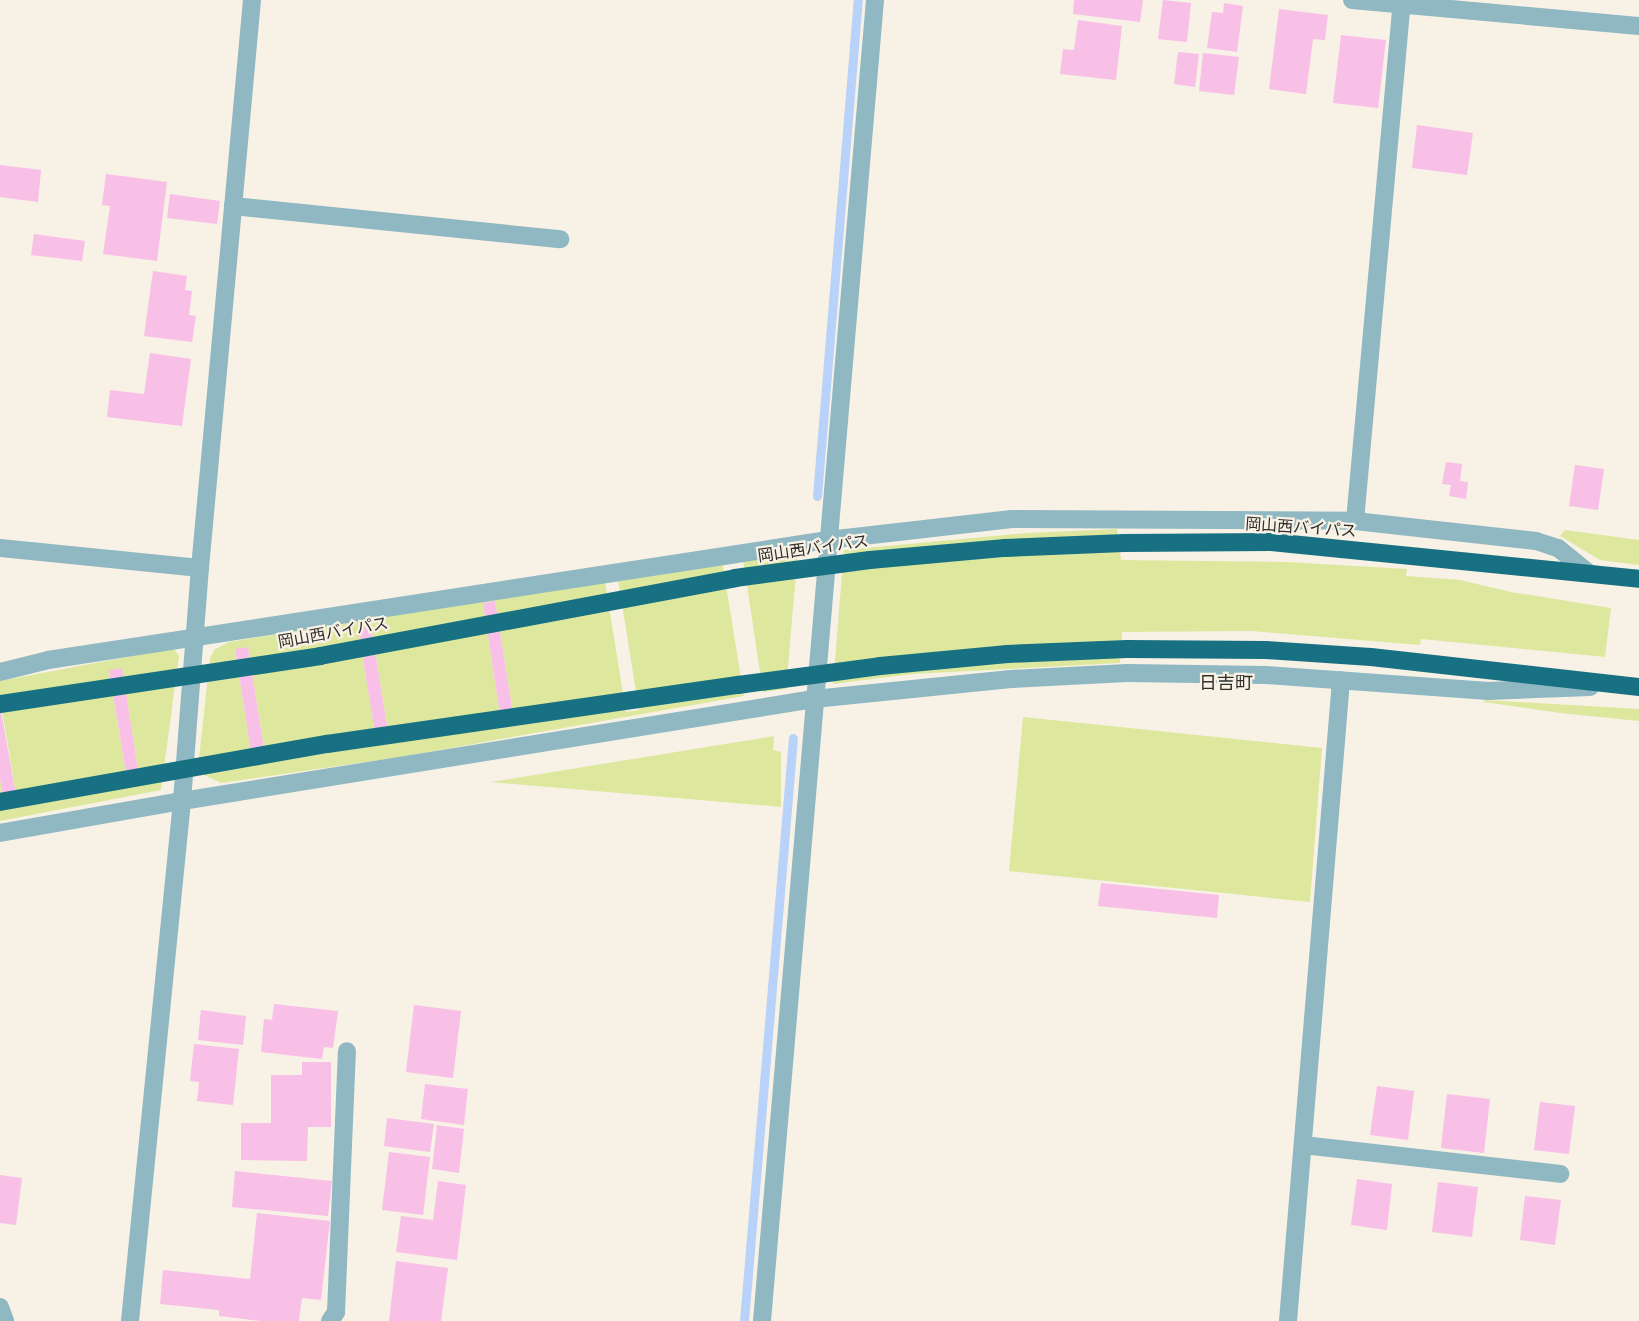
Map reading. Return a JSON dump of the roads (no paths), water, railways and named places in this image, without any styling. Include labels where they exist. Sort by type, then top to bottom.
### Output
[{"type":"highway","name":"岡山西バイパス","points":[[0,704],[320,656],[735,578],[870,560],[1005,548],[1124,543],[1271,542],[1588,572],[1639,579]]},
{"type":"highway","points":[[0,802],[327,744],[749,683],[880,666],[984,656],[1126,649],[1266,650],[1371,657],[1633,687]]},
{"type":"street","points":[[130,1321],[182,801],[200,568],[252,0]]},
{"type":"street","points":[[762,1321],[874,0]]},
{"type":"street","points":[[1352,0],[1402,2],[1639,26]]},
{"type":"street","points":[[1355,521],[1402,2]]},
{"type":"street","points":[[233,206],[560,239]]},
{"type":"street","points":[[0,672],[48,660],[828,540],[1012,519],[1355,521],[1536,541],[1558,548],[1588,572]]},
{"type":"street","points":[[0,548],[200,568]]},
{"type":"street","points":[[0,833],[182,801],[814,699],[1011,679],[1127,672],[1266,675],[1488,691],[1633,687]]},
{"type":"street","points":[[1288,1321],[1341,680]]},
{"type":"street","points":[[330,1321],[336,1312],[347,1051]]},
{"type":"street","points":[[1303,1145],[1560,1174]]},
{"type":"street","points":[[0,1307],[5,1321]]},
{"type":"waterway","points":[[817,496],[858,0]]},
{"type":"waterway","points":[[744,1321],[793,738]]},
{"type":"district","name":"日吉町","points":[[1226,682]]}]
